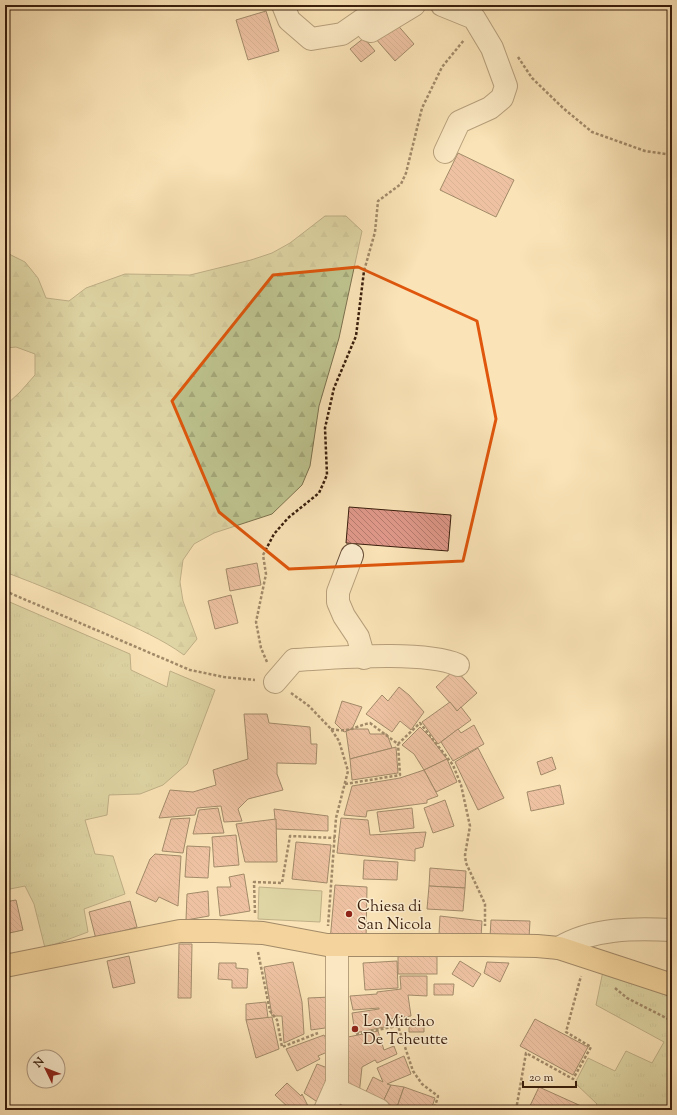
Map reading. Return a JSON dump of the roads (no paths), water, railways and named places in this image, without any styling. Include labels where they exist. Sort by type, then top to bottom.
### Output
[{"type":"main road","points":[[5,966],[180,931],[255,933],[332,945],[485,945],[560,948],[672,985]]},
{"type":"street","points":[[283,5],[289,20],[311,39],[342,34],[384,5]]},
{"type":"street","points":[[350,29],[371,31],[414,5]]},
{"type":"street","points":[[442,5],[474,18],[492,48],[506,86],[502,98],[490,108],[460,122],[445,152]]},
{"type":"street","points":[[352,555],[338,592],[338,602],[344,616],[358,637],[364,658]]},
{"type":"street","points":[[275,682],[294,660],[402,657],[448,661],[458,665]]},
{"type":"street","points":[[560,948],[568,943],[599,933],[627,929],[672,930]]},
{"type":"street","points":[[325,1110],[335,1089],[338,1070],[332,945]]},
{"type":"street","points":[[335,1089],[379,1110]]},
{"type":"place","name":"Chiesa di San Nicola","points":[[349,914]]},
{"type":"place","name":"Lo Mitcho De Tcheutte","points":[[355,1029]]}]
